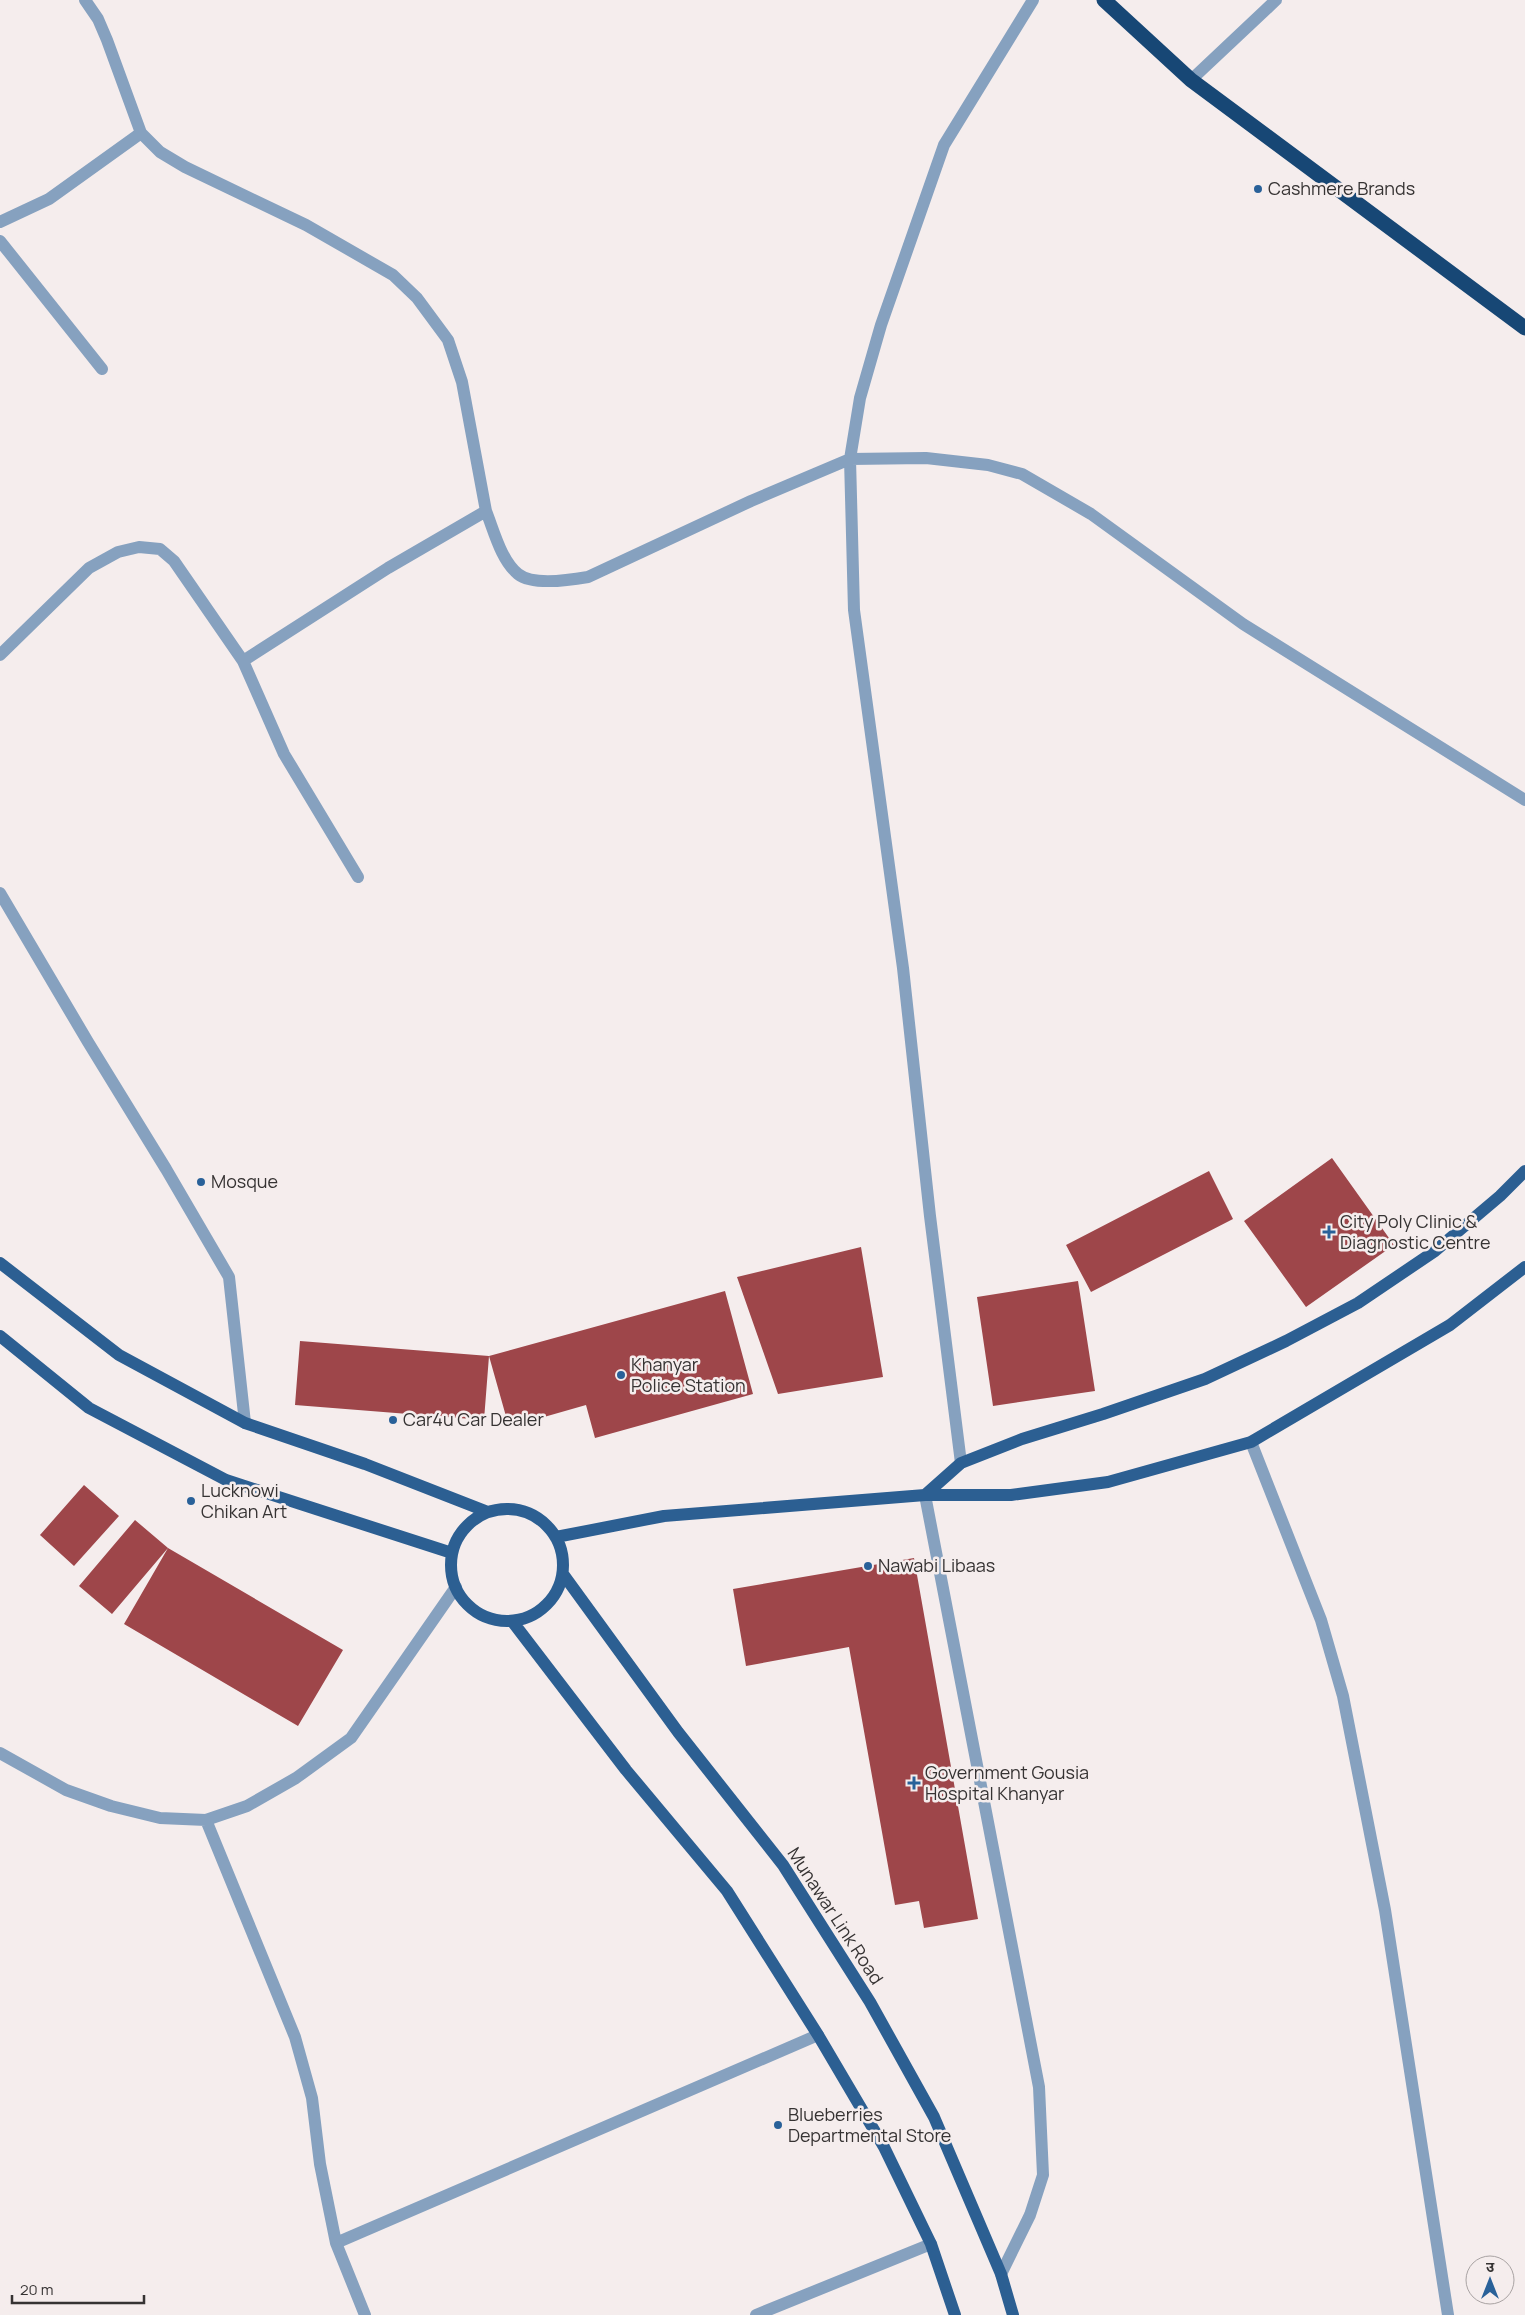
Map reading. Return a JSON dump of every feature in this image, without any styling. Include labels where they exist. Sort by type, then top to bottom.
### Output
[{"type":"highway","points":[[1104,0],[1191,80],[1462,279],[1525,328]]},
{"type":"main road","points":[[925,1495],[961,1462],[1022,1439],[1205,1379],[1358,1303],[1435,1251],[1500,1196],[1525,1171]]},
{"type":"main road","points":[[0,1263],[119,1355],[245,1423],[365,1464],[488,1512]]},
{"type":"main road","points":[[556,1537],[664,1516],[925,1495],[1011,1495],[1108,1482],[1251,1442],[1450,1325],[1525,1267]]},
{"type":"main road","points":[[0,1336],[89,1408],[226,1480],[452,1553]]},
{"type":"main road","points":[[503,1509],[519,1510],[534,1515],[556,1537],[563,1555],[563,1574],[556,1592],[545,1607],[529,1616],[512,1621],[495,1620],[479,1613],[465,1602],[456,1587],[451,1570],[452,1553],[459,1535],[472,1521],[488,1512],[503,1509]]},
{"type":"main road","name":"Munawar Link Road","points":[[563,1574],[678,1732],[783,1865],[870,2002],[934,2117],[1001,2274],[1013,2315]]},
{"type":"main road","points":[[512,1621],[626,1770],[727,1891],[818,2035],[884,2147],[931,2244],[955,2315]]},
{"type":"street","points":[[85,0],[98,19],[107,40],[141,133],[160,152],[185,168],[306,225],[393,274],[417,298],[448,340],[462,382],[486,511],[504,555],[519,575],[544,582],[588,577],[751,501],[850,459],[926,458],[988,465],[1022,474],[1091,514],[1243,624],[1525,800]]},
{"type":"street","points":[[961,1462],[930,1216],[903,968],[854,610],[850,459],[860,398],[882,325],[944,146],[1034,0]]},
{"type":"street","points":[[1191,80],[1276,0]]},
{"type":"street","points":[[0,222],[49,199],[141,133]]},
{"type":"street","points":[[0,242],[102,369]]},
{"type":"street","points":[[243,661],[388,568],[486,511]]},
{"type":"street","points":[[0,655],[89,568],[118,552],[139,547],[160,549],[174,561],[243,661],[284,754],[358,877]]},
{"type":"street","points":[[0,893],[229,1277],[245,1423]]},
{"type":"street","points":[[1251,1442],[1321,1620],[1343,1696],[1385,1910],[1448,2315]]},
{"type":"street","points":[[925,1495],[1039,2087],[1042,2175],[1030,2215],[1001,2274]]},
{"type":"street","points":[[0,1753],[66,1790],[111,1806],[160,1818],[206,1820],[247,1806],[296,1778],[351,1738],[456,1587]]},
{"type":"street","points":[[206,1820],[294,2037],[312,2098],[320,2164],[336,2243],[365,2315]]},
{"type":"street","points":[[336,2243],[818,2035]]},
{"type":"street","points":[[756,2315],[931,2244]]},
{"type":"building","points":[[1332,1158],[1394,1245],[1306,1307],[1244,1221]]},
{"type":"building","points":[[1209,1171],[1233,1219],[1091,1292],[1066,1245]]},
{"type":"building","points":[[861,1247],[883,1377],[778,1394],[737,1277]]},
{"type":"building","points":[[1078,1281],[1095,1391],[993,1406],[977,1297]]},
{"type":"building","name":"Khanyar Police Station","points":[[725,1291],[753,1394],[595,1438],[586,1405],[509,1427],[489,1356]]},
{"type":"building","points":[[300,1341],[489,1356],[484,1420],[295,1405]]},
{"type":"building","points":[[84,1485],[119,1516],[74,1566],[40,1535]]},
{"type":"building","points":[[135,1520],[168,1548],[112,1614],[79,1586]]},
{"type":"building","points":[[168,1548],[343,1650],[298,1726],[124,1624]]},
{"type":"building","name":"Government Gousia Hospital Khanyar","points":[[914,1558],[978,1919],[924,1928],[919,1901],[895,1905],[849,1647],[746,1666],[733,1589]]},
{"type":"place","name":"Cashmere Brands","points":[[1258,189]]},
{"type":"place","name":"Mosque","points":[[201,1182]]},
{"type":"place","name":"City Poly Clinic & Diagnostic Centre","points":[[1329,1232]]},
{"type":"place","name":"Khanyar Police Station","points":[[621,1375]]},
{"type":"place","name":"Car4u Car Dealer","points":[[393,1420]]},
{"type":"place","name":"Lucknowi Chikan Art","points":[[191,1501]]},
{"type":"place","name":"Nawabi Libaas","points":[[868,1566]]},
{"type":"place","name":"Government Gousia Hospital Khanyar","points":[[914,1783]]},
{"type":"place","name":"Blueberries Departmental Store","points":[[778,2125]]}]
